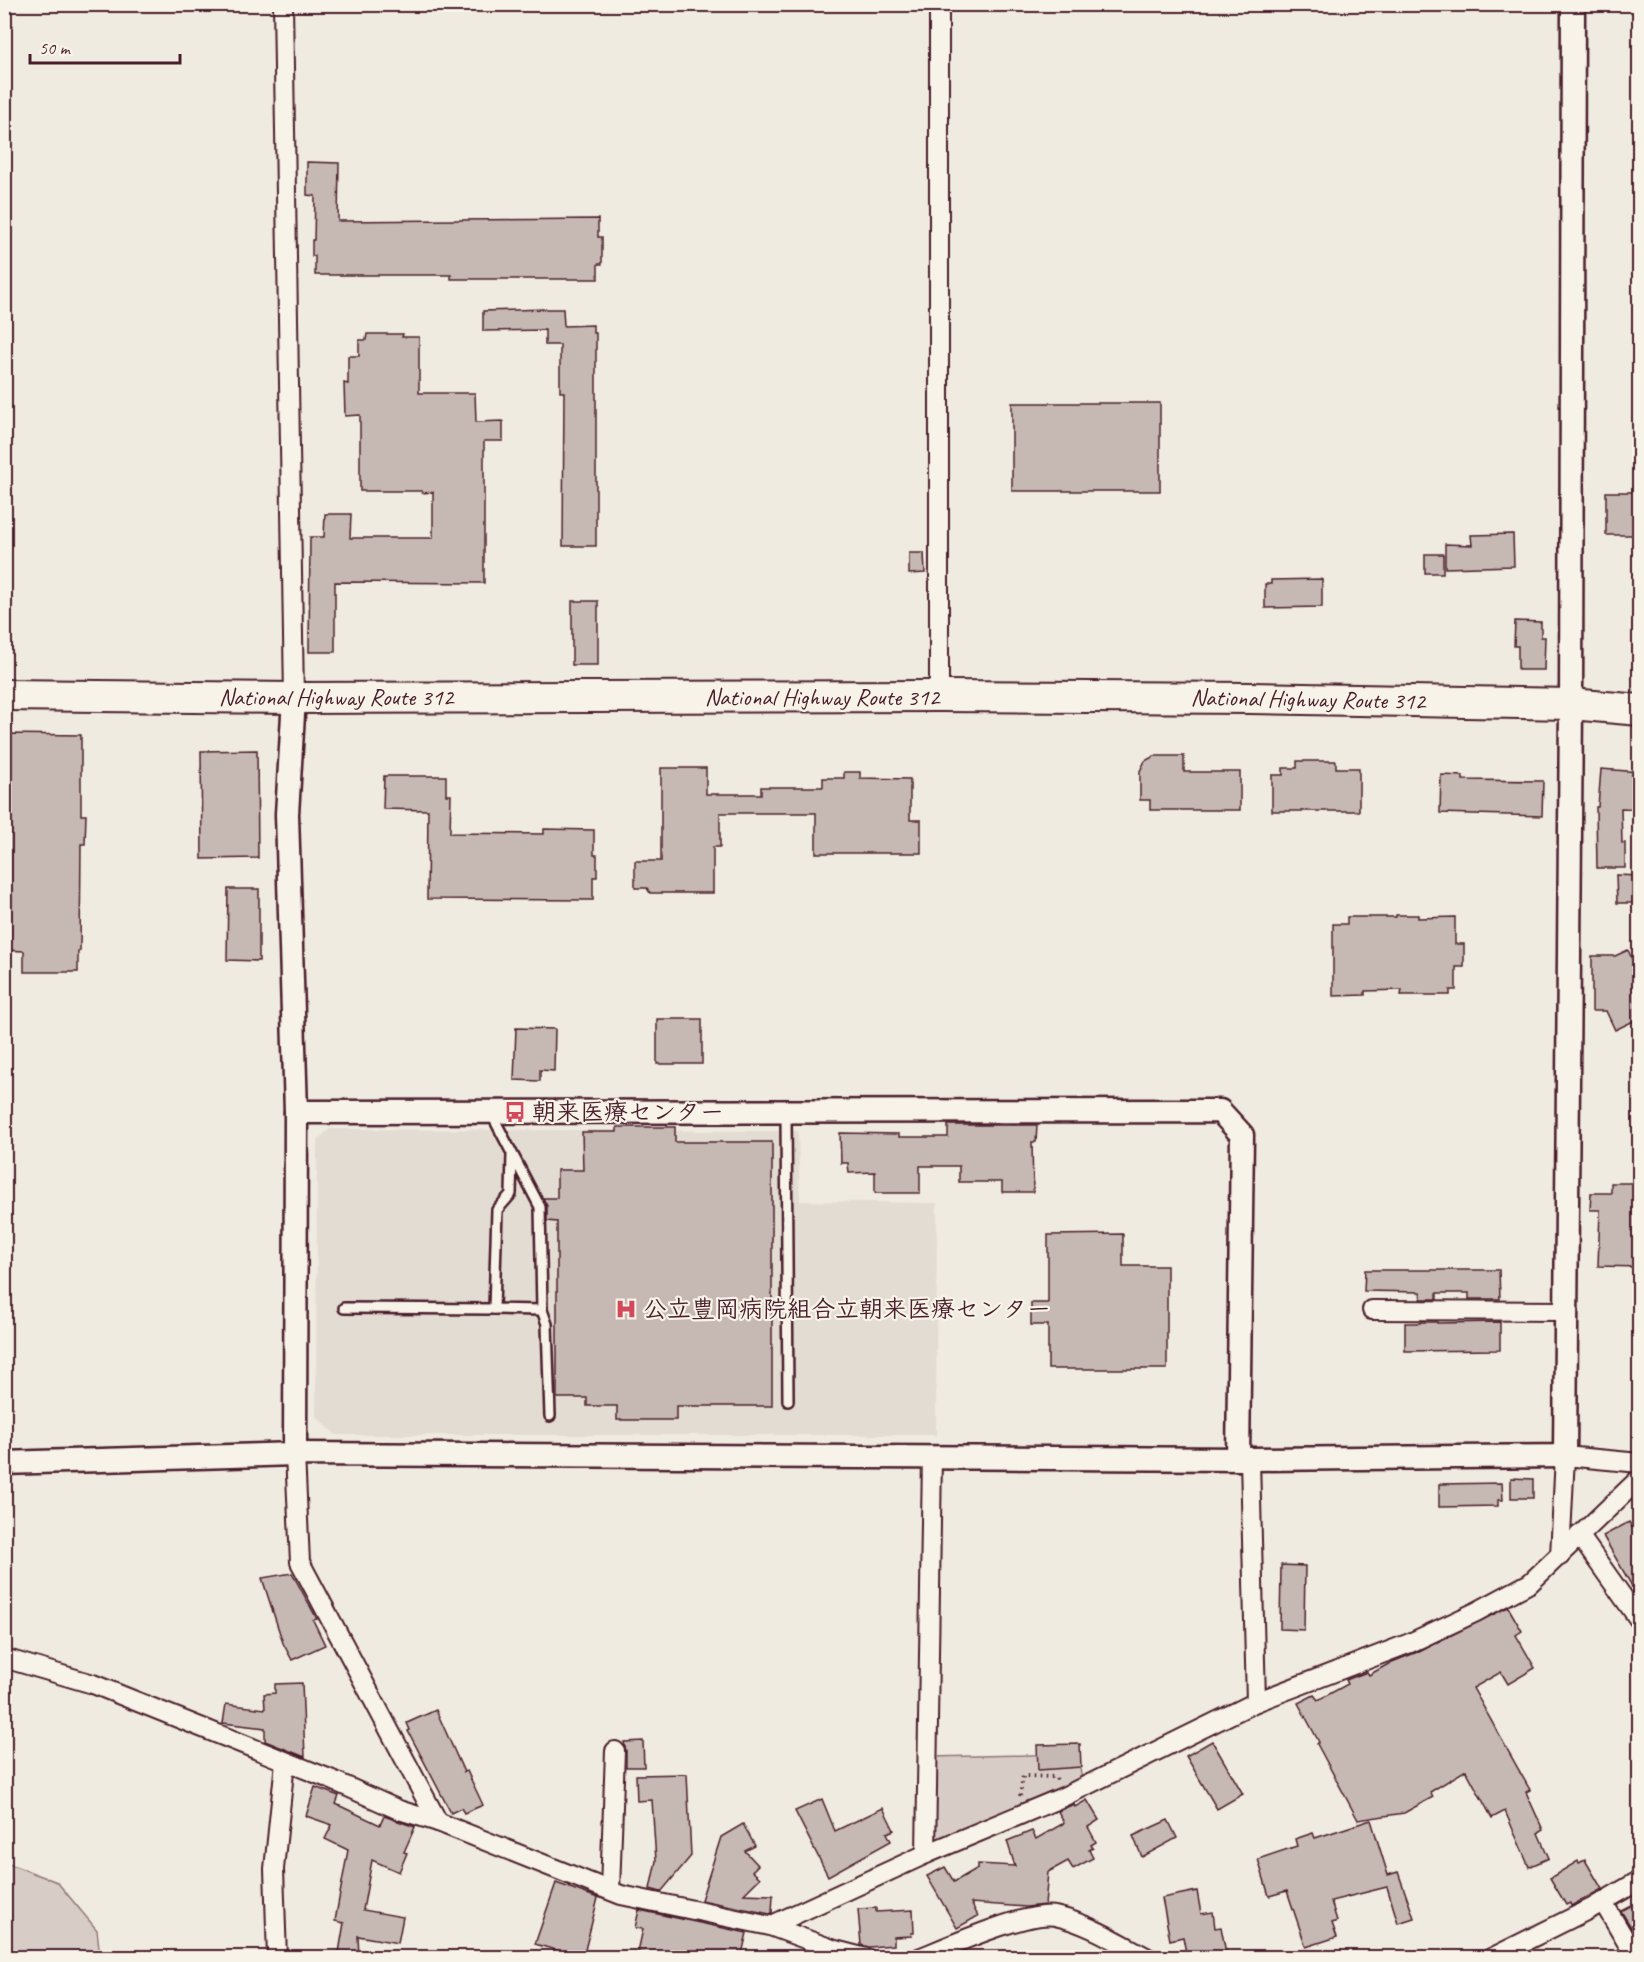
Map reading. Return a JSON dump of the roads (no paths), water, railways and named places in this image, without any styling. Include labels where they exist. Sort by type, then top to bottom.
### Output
[{"type":"highway","name":"National Highway Route 312","points":[[4,695],[294,698],[939,696],[1251,698],[1571,704],[1640,710]]},
{"type":"street","points":[[283,4],[294,698],[288,814],[296,1112],[295,1454],[300,1562],[438,1822]]},
{"type":"street","points":[[939,4],[939,696]]},
{"type":"street","points":[[1560,1556],[1565,1456],[1571,704],[1573,4]]},
{"type":"street","points":[[296,1112],[1220,1111],[1242,1135],[1244,1459],[1256,1702]]},
{"type":"street","points":[[1372,1310],[1566,1311]]},
{"type":"street","points":[[4,1463],[295,1454],[1244,1459],[1565,1456],[1640,1463]]},
{"type":"street","points":[[926,1854],[932,1457]]},
{"type":"street","points":[[770,1926],[926,1854],[1063,1797],[1256,1702],[1444,1628],[1530,1583],[1640,1478]]},
{"type":"street","points":[[1579,1535],[1640,1621]]},
{"type":"street","points":[[4,1658],[93,1684],[330,1779],[399,1810],[438,1822],[621,1895],[770,1926],[835,1950],[866,1958]]},
{"type":"street","points":[[610,1890],[615,1750]]},
{"type":"street","points":[[277,1958],[274,1869],[285,1762]]},
{"type":"street","points":[[1491,1958],[1604,1902],[1640,1880]]},
{"type":"street","points":[[1604,1902],[1635,1958]]},
{"type":"street","points":[[919,1958],[1018,1920],[1054,1916],[1087,1926],[1148,1958]]},
{"type":"lane","points":[[490,1112],[540,1207],[542,1310],[547,1324],[550,1416]]},
{"type":"lane","points":[[786,1112],[788,1401]]},
{"type":"lane","points":[[494,1309],[497,1210],[511,1194],[512,1154]]},
{"type":"lane","points":[[344,1308],[542,1310]]},
{"type":"place","name":"朝来医療センター","points":[[515,1112]]},
{"type":"place","name":"公立豊岡病院組合立朝来医療センター","points":[[626,1309]]}]
